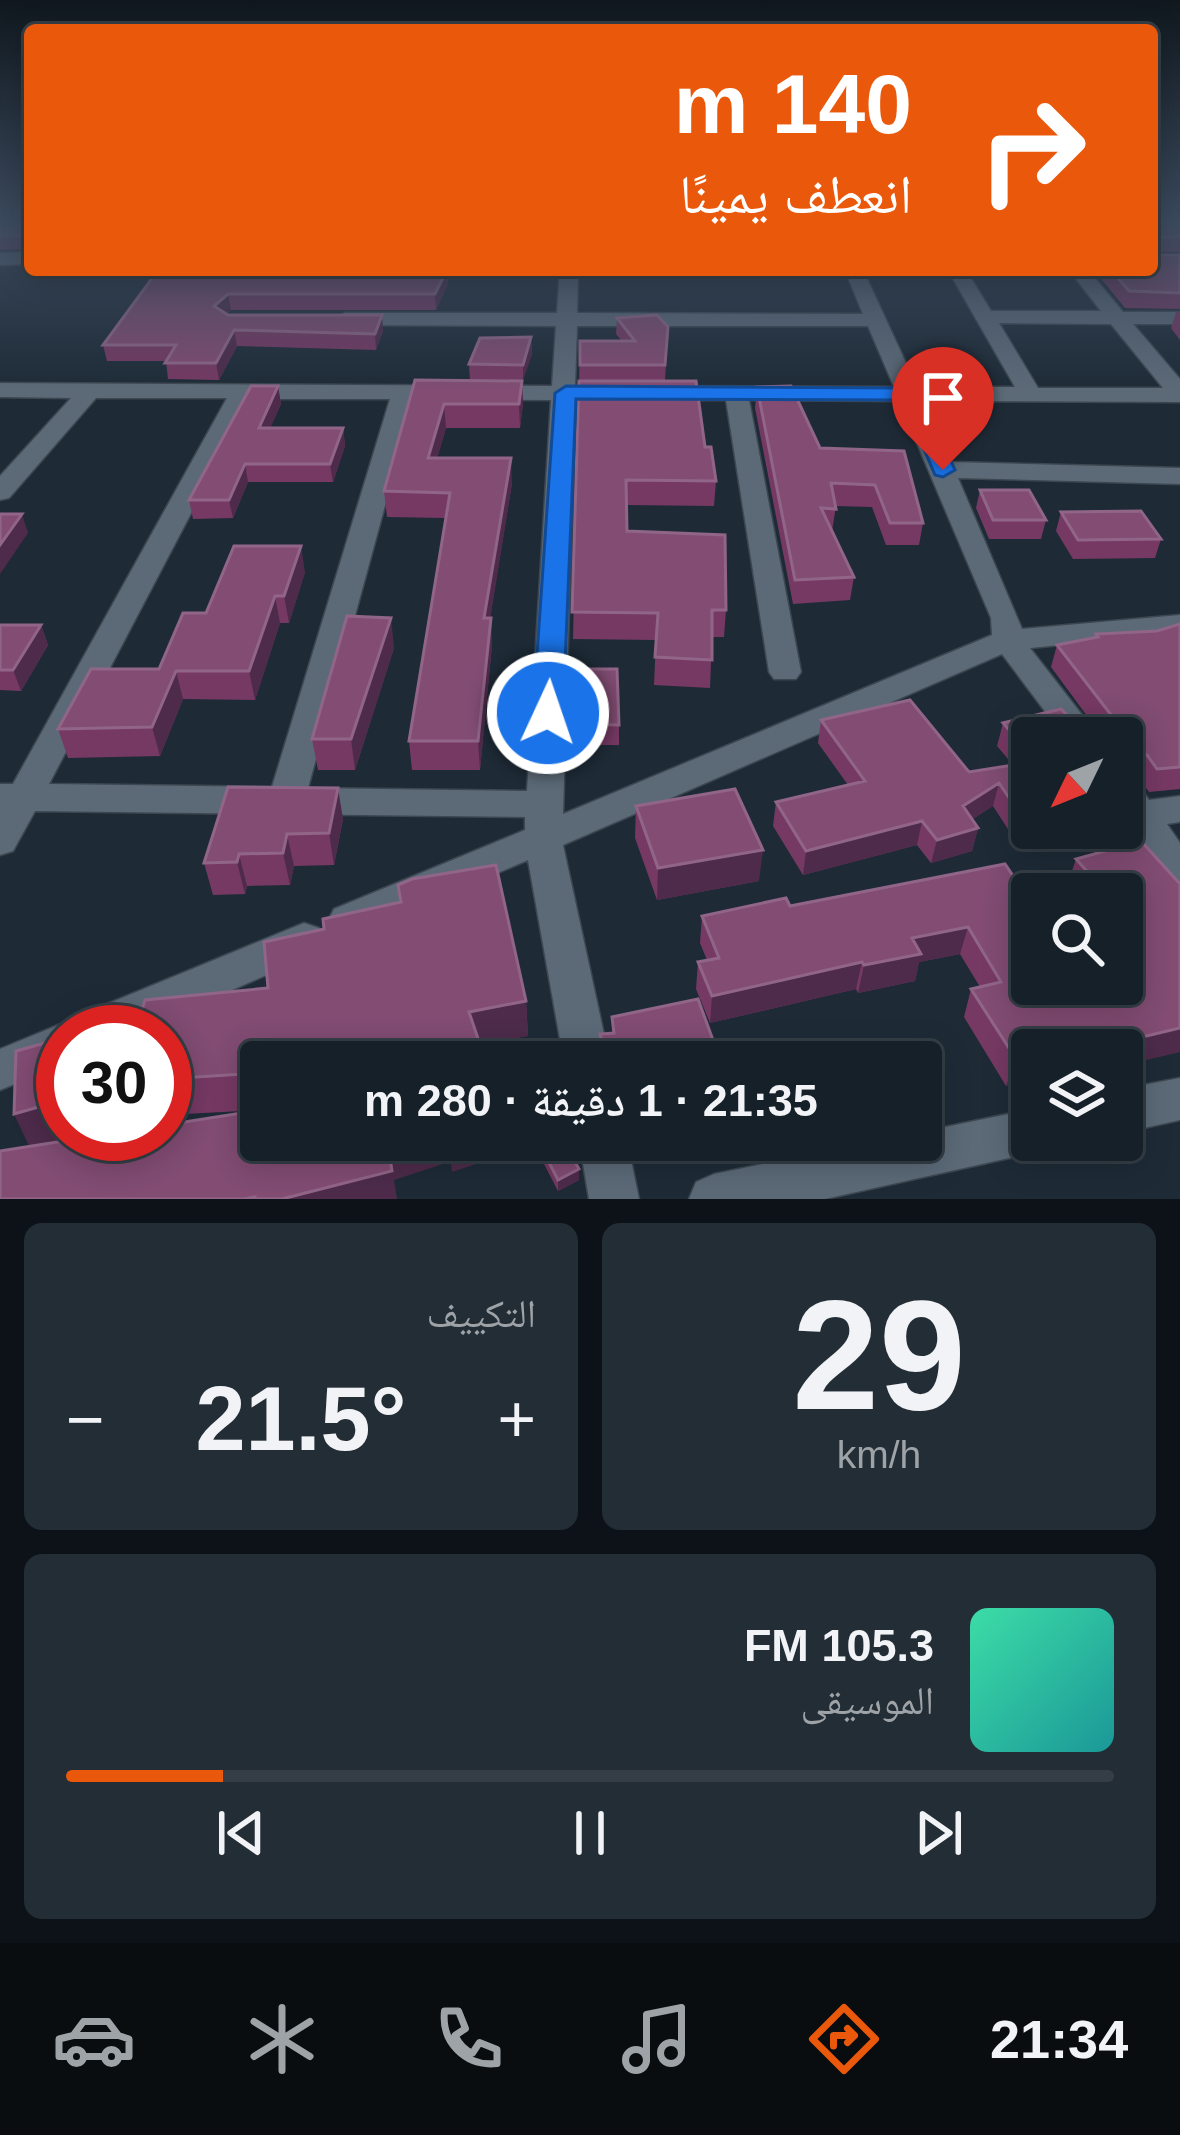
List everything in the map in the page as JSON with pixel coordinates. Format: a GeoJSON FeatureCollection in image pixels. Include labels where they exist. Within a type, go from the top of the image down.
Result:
{"type":"FeatureCollection","features":[{"type":"Feature","properties":{"kind":"street"},"geometry":{"type":"LineString","coordinates":[[569,279],[543,821],[583,1041]]}},
{"type":"Feature","properties":{"kind":"street"},"geometry":{"type":"LineString","coordinates":[[858,279],[1006,618],[1008,640],[1066,717]]}},
{"type":"Feature","properties":{"kind":"street"},"geometry":{"type":"LineString","coordinates":[[963,279],[1030,394]]}},
{"type":"Feature","properties":{"kind":"street"},"geometry":{"type":"LineString","coordinates":[[1085,279],[1180,395]]}},
{"type":"Feature","properties":{"kind":"street"},"geometry":{"type":"LineString","coordinates":[[987,317],[1180,318]]}},
{"type":"Feature","properties":{"kind":"street"},"geometry":{"type":"LineString","coordinates":[[321,320],[877,320]]}},
{"type":"Feature","properties":{"kind":"street"},"geometry":{"type":"LineString","coordinates":[[0,390],[1180,395]]}},
{"type":"Feature","properties":{"kind":"street"},"geometry":{"type":"LineString","coordinates":[[0,492],[90,391]]}},
{"type":"Feature","properties":{"kind":"street"},"geometry":{"type":"LineString","coordinates":[[0,841],[12,798],[243,392]]}},
{"type":"Feature","properties":{"kind":"street"},"geometry":{"type":"LineString","coordinates":[[286,801],[404,392]]}},
{"type":"Feature","properties":{"kind":"street"},"geometry":{"type":"LineString","coordinates":[[736,393],[785,672]]}},
{"type":"Feature","properties":{"kind":"street"},"geometry":{"type":"LineString","coordinates":[[943,470],[1180,476]]}},
{"type":"Feature","properties":{"kind":"street"},"geometry":{"type":"LineString","coordinates":[[146,1005],[543,821],[1008,640],[1180,625]]}},
{"type":"Feature","properties":{"kind":"street"},"geometry":{"type":"LineString","coordinates":[[12,798],[286,801],[543,821]]}},
{"type":"Feature","properties":{"kind":"street"},"geometry":{"type":"LineString","coordinates":[[1143,804],[1180,809]]}},
{"type":"Feature","properties":{"kind":"street"},"geometry":{"type":"LineString","coordinates":[[1143,819],[1180,872]]}},
{"type":"Feature","properties":{"kind":"street"},"geometry":{"type":"LineString","coordinates":[[0,1070],[36,1055]]}},
{"type":"Feature","properties":{"kind":"street"},"geometry":{"type":"LineString","coordinates":[[1143,1107],[1180,1099]]}},
{"type":"Feature","properties":{"kind":"street"},"geometry":{"type":"LineString","coordinates":[[714,1199],[1011,1135]]}},
{"type":"Feature","properties":{"kind":"street"},"geometry":{"type":"LineString","coordinates":[[607,1161],[614,1199]]}},
{"type":"Feature","properties":{"kind":"building"},"geometry":{"type":"Polygon","coordinates":[[[152,279],[443,279],[435,294],[228,294],[214,306],[228,315],[382,315],[375,334],[234,330],[216,363],[165,363],[176,345],[103,345],[152,279]]]}},
{"type":"Feature","properties":{"kind":"building"},"geometry":{"type":"Polygon","coordinates":[[[1119,279],[1180,279],[1180,293],[1129,291],[1119,279]]]}},
{"type":"Feature","properties":{"kind":"building"},"geometry":{"type":"Polygon","coordinates":[[[657,315],[668,327],[665,365],[580,365],[580,341],[635,341],[617,318],[657,315]]]}},
{"type":"Feature","properties":{"kind":"building"},"geometry":{"type":"Polygon","coordinates":[[[531,337],[523,365],[469,364],[480,338],[531,337]]]}},
{"type":"Feature","properties":{"kind":"building"},"geometry":{"type":"Polygon","coordinates":[[[415,380],[522,381],[519,404],[444,404],[428,458],[511,458],[484,618],[491,618],[478,741],[409,741],[450,493],[384,491],[415,380]]]}},
{"type":"Feature","properties":{"kind":"building"},"geometry":{"type":"Polygon","coordinates":[[[579,381],[696,381],[705,447],[711,447],[716,481],[626,480],[627,531],[725,535],[726,610],[712,610],[712,660],[655,657],[658,613],[572,612],[579,381]]]}},
{"type":"Feature","properties":{"kind":"building"},"geometry":{"type":"Polygon","coordinates":[[[251,386],[278,386],[259,428],[343,428],[330,464],[245,464],[229,500],[189,500],[251,386]]]}},
{"type":"Feature","properties":{"kind":"building"},"geometry":{"type":"Polygon","coordinates":[[[791,386],[820,448],[904,451],[923,523],[890,523],[875,485],[831,483],[836,509],[821,508],[854,577],[795,580],[757,387],[791,386]]]}},
{"type":"Feature","properties":{"kind":"building"},"geometry":{"type":"Polygon","coordinates":[[[980,490],[1029,490],[1046,520],[993,520],[980,490]]]}},
{"type":"Feature","properties":{"kind":"building"},"geometry":{"type":"Polygon","coordinates":[[[1141,511],[1161,539],[1078,540],[1061,512],[1141,511]]]}},
{"type":"Feature","properties":{"kind":"building"},"geometry":{"type":"Polygon","coordinates":[[[0,514],[22,514],[0,545],[0,514]]]}},
{"type":"Feature","properties":{"kind":"building"},"geometry":{"type":"Polygon","coordinates":[[[234,546],[301,546],[284,596],[275,596],[249,671],[176,671],[152,727],[58,729],[91,669],[159,669],[183,613],[206,613],[234,546]]]}},
{"type":"Feature","properties":{"kind":"building"},"geometry":{"type":"Polygon","coordinates":[[[347,616],[391,618],[351,739],[312,739],[347,616]]]}},
{"type":"Feature","properties":{"kind":"building"},"geometry":{"type":"Polygon","coordinates":[[[1180,624],[1180,767],[1157,769],[1143,754],[1143,717],[1111,717],[1057,645],[1098,637],[1096,634],[1157,631],[1180,624]]]}},
{"type":"Feature","properties":{"kind":"building"},"geometry":{"type":"Polygon","coordinates":[[[0,625],[41,625],[13,670],[0,670],[0,625]]]}},
{"type":"Feature","properties":{"kind":"building"},"geometry":{"type":"Polygon","coordinates":[[[571,669],[617,669],[619,725],[569,724],[571,669]]]}},
{"type":"Feature","properties":{"kind":"building"},"geometry":{"type":"Polygon","coordinates":[[[910,700],[969,772],[1011,765],[1011,801],[999,783],[963,806],[978,828],[937,840],[922,821],[806,851],[776,802],[865,781],[821,720],[910,700]]]}},
{"type":"Feature","properties":{"kind":"building"},"geometry":{"type":"Polygon","coordinates":[[[1061,709],[1069,717],[1028,717],[1061,709]]]}},
{"type":"Feature","properties":{"kind":"building"},"geometry":{"type":"Polygon","coordinates":[[[228,787],[338,788],[329,833],[287,834],[283,853],[239,854],[237,862],[204,863],[228,787]]]}},
{"type":"Feature","properties":{"kind":"building"},"geometry":{"type":"Polygon","coordinates":[[[735,789],[763,850],[658,868],[636,806],[735,789]]]}},
{"type":"Feature","properties":{"kind":"building"},"geometry":{"type":"Polygon","coordinates":[[[1143,843],[1180,884],[1180,1028],[1143,1037],[1143,1029],[1011,1029],[1011,1051],[971,989],[1001,982],[968,927],[912,938],[921,954],[862,962],[712,996],[698,962],[719,958],[702,916],[786,898],[790,906],[1005,864],[1011,873],[1011,1005],[1143,1005],[1143,873],[1089,873],[1076,859],[1112,849],[1143,849],[1143,843]]]}},
{"type":"Feature","properties":{"kind":"building"},"geometry":{"type":"Polygon","coordinates":[[[496,865],[526,1001],[469,1012],[479,1041],[240,1041],[240,1074],[192,1077],[192,1005],[143,1005],[145,1000],[268,988],[264,942],[324,929],[323,919],[401,902],[398,885],[496,865]]]}},
{"type":"Feature","properties":{"kind":"building"},"geometry":{"type":"Polygon","coordinates":[[[698,999],[713,1041],[602,1041],[600,1034],[614,1033],[612,1017],[698,999]]]}},
{"type":"Feature","properties":{"kind":"building"},"geometry":{"type":"Polygon","coordinates":[[[36,1045],[36,1108],[14,1114],[16,1051],[36,1045]]]}},
{"type":"Feature","properties":{"kind":"building"},"geometry":{"type":"Polygon","coordinates":[[[240,1113],[240,1161],[390,1161],[392,1171],[282,1199],[0,1199],[0,1151],[36,1145],[36,1161],[192,1161],[192,1121],[240,1113]]]}},
{"type":"Feature","properties":{"kind":"building"},"geometry":{"type":"Polygon","coordinates":[[[548,1161],[574,1161],[579,1169],[558,1180],[548,1161]]]}},
{"type":"Feature","properties":{"kind":"route"},"geometry":{"type":"LineString","coordinates":[[548,713],[566,393],[911,394],[943,470]]}}]}
